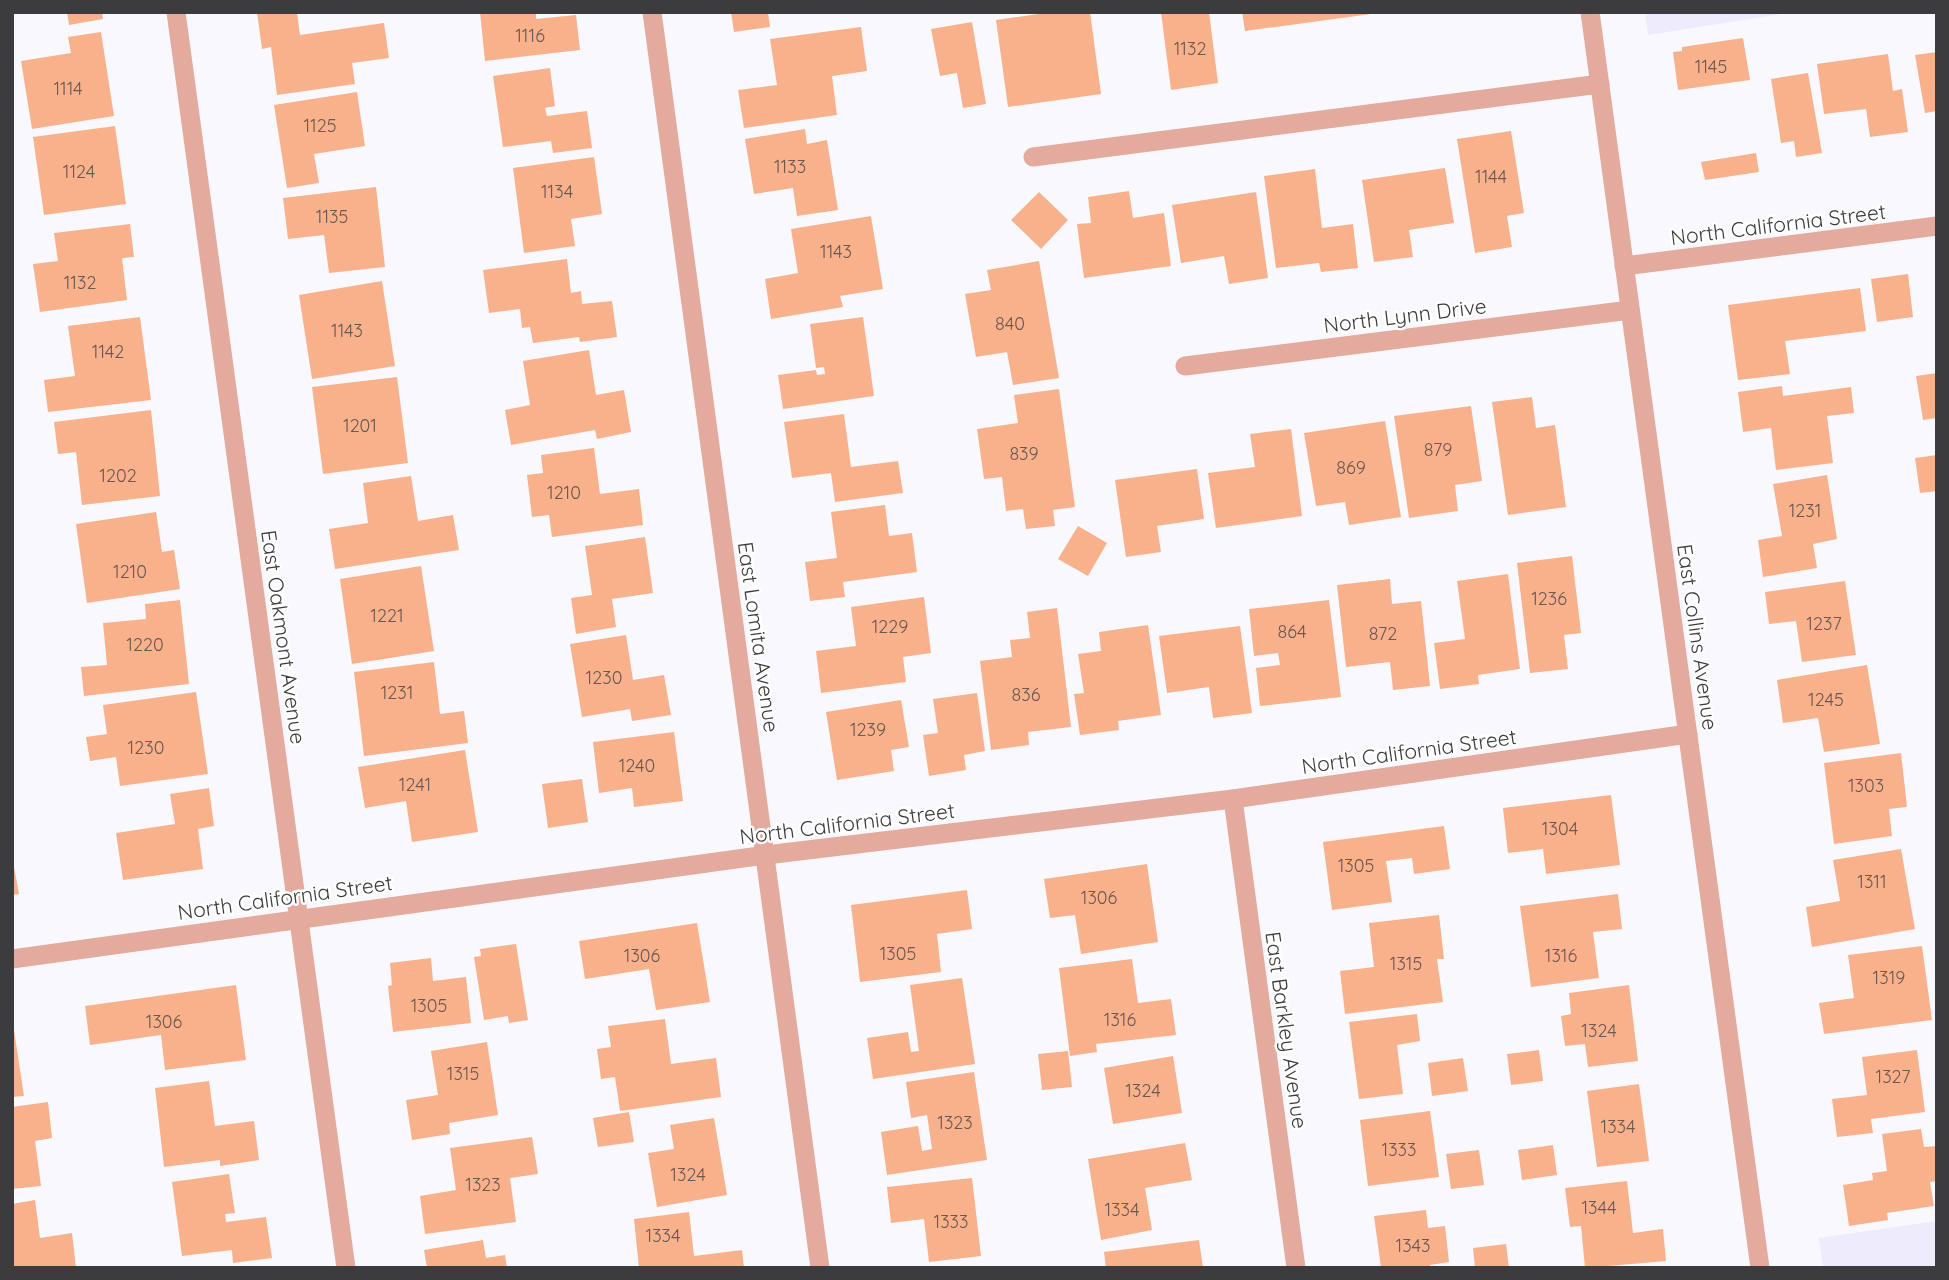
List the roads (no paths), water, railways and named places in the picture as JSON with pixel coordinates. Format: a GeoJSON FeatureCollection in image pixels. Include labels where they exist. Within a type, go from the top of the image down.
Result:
{"type":"FeatureCollection","features":[{"type":"Feature","properties":{"kind":"street","name":"East Oakmont Avenue"},"geometry":{"type":"LineString","coordinates":[[176,12],[346,1268]]}},
{"type":"Feature","properties":{"kind":"street","name":"East Lomita Avenue"},"geometry":{"type":"LineString","coordinates":[[652,12],[820,1268]]}},
{"type":"Feature","properties":{"kind":"street","name":"East Collins Avenue"},"geometry":{"type":"LineString","coordinates":[[1590,12],[1760,1268]]}},
{"type":"Feature","properties":{"kind":"street"},"geometry":{"type":"LineString","coordinates":[[1033,157],[1600,83]]}},
{"type":"Feature","properties":{"kind":"street","name":"North California Street"},"geometry":{"type":"LineString","coordinates":[[1624,266],[1937,226]]}},
{"type":"Feature","properties":{"kind":"street","name":"North Lynn Drive"},"geometry":{"type":"LineString","coordinates":[[1185,366],[1630,310]]}},
{"type":"Feature","properties":{"kind":"street","name":"North California Street"},"geometry":{"type":"LineString","coordinates":[[12,959],[299,917],[766,855],[1233,799],[1688,734]]}},
{"type":"Feature","properties":{"kind":"street","name":"East Barkley Avenue"},"geometry":{"type":"LineString","coordinates":[[1233,799],[1296,1268]]}}]}
